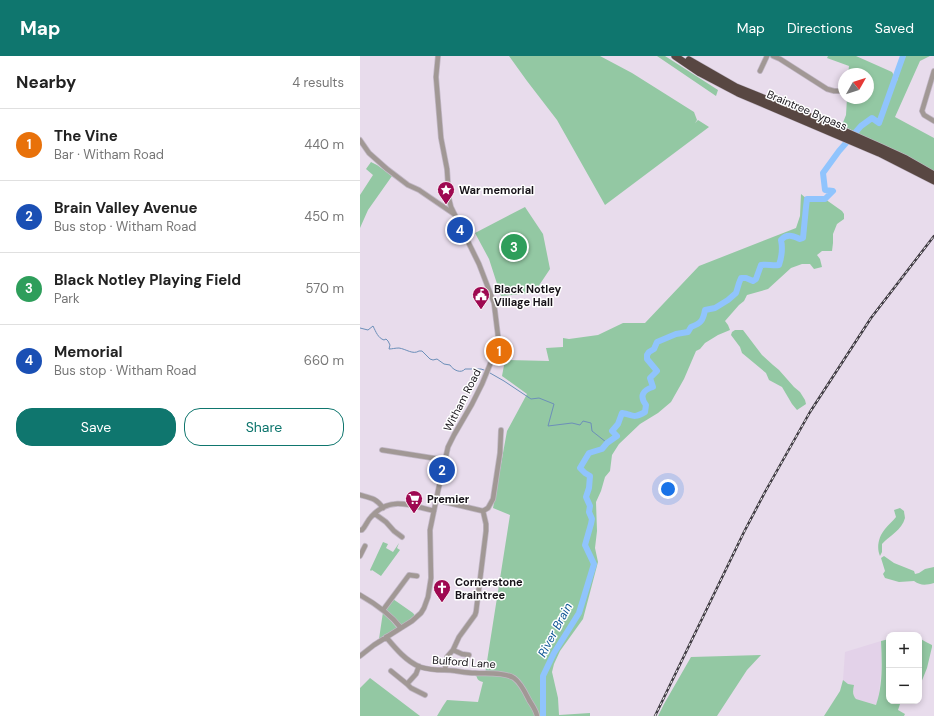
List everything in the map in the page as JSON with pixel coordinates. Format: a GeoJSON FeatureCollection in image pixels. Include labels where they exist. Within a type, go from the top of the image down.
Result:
{"type":"FeatureCollection","features":[{"type":"Feature","properties":{"kind":"highway","name":"Braintree Bypass"},"geometry":{"type":"LineString","coordinates":[[675,56],[700,73],[738,93],[837,131]]}},
{"type":"Feature","properties":{"kind":"highway","name":"Braintree Bypass"},"geometry":{"type":"LineString","coordinates":[[684,56],[691,62],[736,86],[860,142],[934,181]]}},
{"type":"Feature","properties":{"kind":"highway","name":"Braintree Bypass"},"geometry":{"type":"LineString","coordinates":[[860,142],[906,159],[934,175]]}},
{"type":"Feature","properties":{"kind":"street","name":"Witham Road"},"geometry":{"type":"LineString","coordinates":[[360,656],[374,645],[412,621],[424,608],[428,597],[431,578],[430,530],[448,447],[472,404],[491,362],[498,336],[494,303],[479,264],[454,214],[449,199],[447,169],[441,138],[436,77],[438,56]]}},
{"type":"Feature","properties":{"kind":"street"},"geometry":{"type":"LineString","coordinates":[[760,71],[767,56]]}},
{"type":"Feature","properties":{"kind":"street"},"geometry":{"type":"LineString","coordinates":[[773,56],[827,89],[838,91]]}},
{"type":"Feature","properties":{"kind":"street"},"geometry":{"type":"LineString","coordinates":[[934,71],[922,111],[924,115],[934,121]]}},
{"type":"Feature","properties":{"kind":"street"},"geometry":{"type":"LineString","coordinates":[[360,140],[384,167],[454,214]]}},
{"type":"Feature","properties":{"kind":"street"},"geometry":{"type":"LineString","coordinates":[[437,202],[449,199]]}},
{"type":"Feature","properties":{"kind":"street"},"geometry":{"type":"LineString","coordinates":[[436,500],[483,511],[488,508],[493,499],[500,453],[501,430]]}},
{"type":"Feature","properties":{"kind":"street"},"geometry":{"type":"LineString","coordinates":[[382,450],[445,460]]}},
{"type":"Feature","properties":{"kind":"street"},"geometry":{"type":"LineString","coordinates":[[360,495],[379,502],[383,508]]}},
{"type":"Feature","properties":{"kind":"street"},"geometry":{"type":"LineString","coordinates":[[360,530],[366,526],[375,514],[392,504],[405,504],[434,510]]}},
{"type":"Feature","properties":{"kind":"street"},"geometry":{"type":"LineString","coordinates":[[444,670],[447,657],[453,650],[458,636],[476,612],[486,531],[483,511]]}},
{"type":"Feature","properties":{"kind":"street"},"geometry":{"type":"LineString","coordinates":[[375,514],[402,537]]}},
{"type":"Feature","properties":{"kind":"street"},"geometry":{"type":"LineString","coordinates":[[360,556],[365,546]]}},
{"type":"Feature","properties":{"kind":"street"},"geometry":{"type":"LineString","coordinates":[[383,610],[408,575],[417,576]]}},
{"type":"Feature","properties":{"kind":"street"},"geometry":{"type":"LineString","coordinates":[[360,595],[373,602],[383,610],[401,628]]}},
{"type":"Feature","properties":{"kind":"street","name":"Bulford Lane"},"geometry":{"type":"LineString","coordinates":[[386,637],[400,654],[419,666],[432,670],[474,674],[498,674],[513,677],[523,688],[537,716]]}},
{"type":"Feature","properties":{"kind":"street"},"geometry":{"type":"LineString","coordinates":[[453,650],[469,655]]}},
{"type":"Feature","properties":{"kind":"street"},"geometry":{"type":"LineString","coordinates":[[407,684],[416,674],[419,666]]}},
{"type":"Feature","properties":{"kind":"street"},"geometry":{"type":"LineString","coordinates":[[391,671],[411,688],[425,695]]}},
{"type":"Feature","properties":{"kind":"shaded area"},"geometry":{"type":"Polygon","coordinates":[[[881,641],[879,697],[876,705],[856,699],[854,697],[853,690],[843,680],[845,652],[881,641]]]}},
{"type":"Feature","properties":{"kind":"green space"},"geometry":{"type":"Polygon","coordinates":[[[509,56],[600,56],[632,73],[694,112],[697,120],[695,123],[698,120],[709,127],[605,205],[557,120],[509,56]]]}},
{"type":"Feature","properties":{"kind":"green space"},"geometry":{"type":"Polygon","coordinates":[[[657,56],[665,56],[718,90],[716,96],[657,56]]]}},
{"type":"Feature","properties":{"kind":"green space"},"geometry":{"type":"Polygon","coordinates":[[[828,56],[856,56],[892,72],[897,81],[904,56],[930,56],[920,61],[895,117],[934,138],[934,173],[842,125],[846,115],[847,104],[874,104],[874,68],[849,68],[849,66],[827,58],[828,56]]]}},
{"type":"Feature","properties":{"kind":"green space"},"geometry":{"type":"Polygon","coordinates":[[[371,162],[392,176],[368,210],[360,228],[360,195],[373,175],[366,169],[371,162]]]}},
{"type":"Feature","properties":{"kind":"green space"},"geometry":{"type":"Polygon","coordinates":[[[801,194],[807,199],[825,199],[844,214],[844,219],[837,224],[833,234],[832,251],[822,251],[817,255],[820,259],[822,267],[814,269],[810,264],[802,264],[791,268],[768,289],[747,295],[744,301],[725,321],[730,330],[705,343],[696,351],[684,379],[671,402],[658,413],[640,424],[619,444],[612,455],[610,471],[605,477],[596,502],[597,531],[595,548],[598,562],[583,619],[560,651],[552,672],[558,698],[559,715],[590,713],[590,716],[437,716],[447,700],[478,702],[483,682],[478,680],[476,674],[485,674],[510,515],[493,508],[507,431],[527,394],[502,376],[505,360],[549,361],[546,348],[563,347],[563,338],[569,339],[598,335],[623,323],[645,323],[699,266],[796,228],[800,216],[801,194]]]}},
{"type":"Feature","properties":{"kind":"green space"},"geometry":{"type":"Polygon","coordinates":[[[525,207],[543,234],[550,269],[534,293],[501,296],[489,259],[475,233],[525,207]]]}},
{"type":"Feature","properties":{"kind":"green space"},"geometry":{"type":"Polygon","coordinates":[[[735,330],[743,330],[762,355],[800,392],[806,404],[797,410],[782,387],[769,380],[766,373],[742,353],[740,347],[731,335],[735,330]]]}},
{"type":"Feature","properties":{"kind":"green space"},"geometry":{"type":"Polygon","coordinates":[[[900,508],[904,511],[905,518],[901,526],[882,544],[882,552],[880,556],[878,545],[881,535],[896,517],[894,510],[900,508]]]}},
{"type":"Feature","properties":{"kind":"green space"},"geometry":{"type":"Polygon","coordinates":[[[383,542],[388,544],[386,548],[393,552],[399,543],[397,548],[400,550],[381,576],[370,570],[383,542]]]}},
{"type":"Feature","properties":{"kind":"green space"},"geometry":{"type":"Polygon","coordinates":[[[884,556],[894,563],[914,571],[915,574],[925,569],[934,567],[934,583],[924,585],[914,581],[899,582],[885,578],[883,574],[885,571],[881,558],[884,556]]]}},
{"type":"Feature","properties":{"kind":"green space"},"geometry":{"type":"Polygon","coordinates":[[[393,599],[413,613],[416,617],[403,626],[401,625],[387,611],[387,608],[393,599]]]}},
{"type":"Feature","properties":{"kind":"green space"},"geometry":{"type":"Polygon","coordinates":[[[383,612],[397,628],[378,641],[377,640],[379,639],[383,612]]]}},
{"type":"Feature","properties":{"kind":"green space"},"geometry":{"type":"Polygon","coordinates":[[[886,640],[886,704],[900,704],[898,710],[905,714],[904,716],[824,716],[840,691],[843,680],[848,684],[854,685],[853,694],[856,699],[876,705],[881,682],[881,641],[886,640]]]}},
{"type":"Feature","properties":{"kind":"green space"},"geometry":{"type":"Polygon","coordinates":[[[922,640],[932,645],[927,668],[922,680],[922,640]]]}},
{"type":"Feature","properties":{"kind":"green space"},"geometry":{"type":"Polygon","coordinates":[[[761,655],[747,670],[717,716],[658,716],[691,657],[761,655]]]}},
{"type":"Feature","properties":{"kind":"green space"},"geometry":{"type":"Polygon","coordinates":[[[370,678],[420,716],[360,716],[360,688],[370,678]]]}},
{"type":"Feature","properties":{"kind":"waterway","name":"River Brain"},"geometry":{"type":"LineString","coordinates":[[543,716],[543,676],[554,653],[579,613],[594,564],[585,545],[592,519],[589,512],[590,506],[586,497],[589,488],[590,476],[580,468],[589,453],[602,449],[607,443],[617,436],[612,431],[618,424],[622,413],[635,416],[645,412],[646,405],[643,399],[643,394],[653,387],[650,378],[657,371],[647,359],[647,355],[654,349],[657,342],[676,334],[688,332],[691,327],[701,321],[705,310],[715,308],[736,293],[741,278],[746,278],[753,281],[756,279],[761,265],[779,265],[782,252],[781,240],[783,238],[786,236],[800,239],[803,238],[807,199],[825,199],[833,191],[825,190],[823,173],[839,151],[861,126],[872,118],[879,123],[903,56]]}},
{"type":"Feature","properties":{"kind":"waterway"},"geometry":{"type":"LineString","coordinates":[[360,328],[368,330],[373,326],[380,338],[388,341],[390,345],[389,349],[399,348],[414,352],[422,351],[430,359],[437,359],[459,371],[465,369],[484,370]]}},
{"type":"Feature","properties":{"kind":"waterway"},"geometry":{"type":"LineString","coordinates":[[490,373],[531,399],[539,398],[554,404],[548,426],[572,423],[580,425],[583,421],[591,423],[592,431],[606,442]]}},
{"type":"Feature","properties":{"kind":"railway"},"geometry":{"type":"LineString","coordinates":[[655,716],[744,532],[810,412],[871,318],[934,236]]}},
{"type":"Feature","properties":{"kind":"place","name":"War memorial"},"geometry":{"type":"Point","coordinates":[446,205]}},
{"type":"Feature","properties":{"kind":"place","name":"Memorial"},"geometry":{"type":"Point","coordinates":[460,230]}},
{"type":"Feature","properties":{"kind":"place","name":"Black Notley Playing Field"},"geometry":{"type":"Point","coordinates":[514,247]}},
{"type":"Feature","properties":{"kind":"place","name":"Black Notley Village Hall"},"geometry":{"type":"Point","coordinates":[481,310]}},
{"type":"Feature","properties":{"kind":"place","name":"The Vine"},"geometry":{"type":"Point","coordinates":[499,351]}},
{"type":"Feature","properties":{"kind":"place","name":"Brain Valley Avenue"},"geometry":{"type":"Point","coordinates":[442,470]}},
{"type":"Feature","properties":{"kind":"place","name":"Premier"},"geometry":{"type":"Point","coordinates":[414,514]}},
{"type":"Feature","properties":{"kind":"place","name":"Cornerstone Braintree"},"geometry":{"type":"Point","coordinates":[442,603]}}]}
